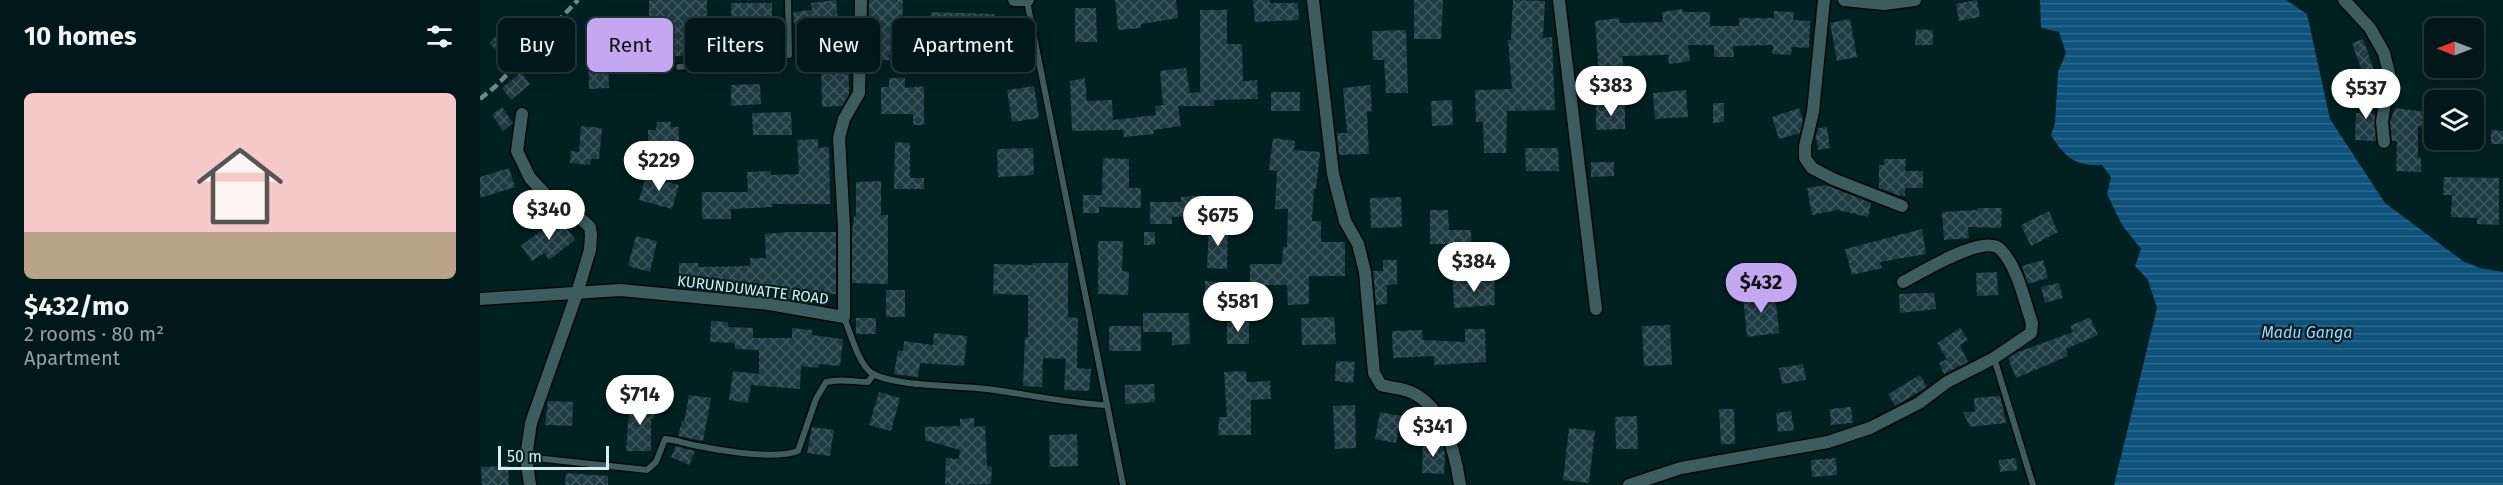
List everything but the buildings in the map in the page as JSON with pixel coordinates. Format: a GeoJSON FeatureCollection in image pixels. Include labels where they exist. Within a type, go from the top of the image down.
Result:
{"type":"FeatureCollection","features":[{"type":"Feature","properties":{"kind":"street","name":"KURUNDUWATTE ROAD"},"geometry":{"type":"LineString","coordinates":[[480,298],[620,290],[769,304],[844,317],[844,227],[839,138],[844,119],[859,93],[861,0]]}},
{"type":"Feature","properties":{"kind":"street"},"geometry":{"type":"LineString","coordinates":[[1014,0],[1027,0]]}},
{"type":"Feature","properties":{"kind":"street"},"geometry":{"type":"LineString","coordinates":[[1313,0],[1333,174],[1345,221],[1358,244],[1365,272],[1374,373],[1381,385],[1412,392],[1431,405],[1446,431],[1460,485]]}},
{"type":"Feature","properties":{"kind":"street"},"geometry":{"type":"LineString","coordinates":[[1559,0],[1596,309]]}},
{"type":"Feature","properties":{"kind":"street"},"geometry":{"type":"LineString","coordinates":[[1824,0],[1813,112],[1804,158],[1812,168],[1833,180],[1902,206]]}},
{"type":"Feature","properties":{"kind":"street"},"geometry":{"type":"LineString","coordinates":[[1844,0],[1884,4],[1915,0]]}},
{"type":"Feature","properties":{"kind":"street"},"geometry":{"type":"LineString","coordinates":[[2344,0],[2370,28],[2384,52],[2389,73],[2382,122],[2384,142]]}},
{"type":"Feature","properties":{"kind":"street"},"geometry":{"type":"LineString","coordinates":[[522,114],[517,151],[530,178],[548,197],[590,227],[590,250],[531,423],[526,457],[530,485]]}},
{"type":"Feature","properties":{"kind":"street"},"geometry":{"type":"LineString","coordinates":[[1629,485],[1681,468],[1828,442],[1870,428],[1919,403],[1947,382],[1994,358],[2031,333],[2032,329],[2010,263],[2000,248],[1985,244],[1964,251],[1903,282]]}},
{"type":"Feature","properties":{"kind":"lane"},"geometry":{"type":"LineString","coordinates":[[679,67],[789,55],[788,0]]}},
{"type":"Feature","properties":{"kind":"lane"},"geometry":{"type":"LineString","coordinates":[[1027,0],[1105,405],[1123,485]]}},
{"type":"Feature","properties":{"kind":"lane"},"geometry":{"type":"LineString","coordinates":[[844,317],[866,368],[874,374],[908,382],[987,389],[1084,404],[1105,405]]}},
{"type":"Feature","properties":{"kind":"lane"},"geometry":{"type":"LineString","coordinates":[[1994,358],[2033,485]]}},
{"type":"Feature","properties":{"kind":"lane"},"geometry":{"type":"LineString","coordinates":[[526,457],[647,470],[656,462],[665,439],[698,446],[788,454],[798,451],[816,399],[826,382],[839,379],[868,382],[874,374]]}},
{"type":"Feature","properties":{"kind":"water","name":"Madu Ganga"},"geometry":{"type":"Polygon","coordinates":[[[2040,0],[2286,0],[2307,14],[2330,119],[2385,203],[2463,261],[2480,268],[2503,272],[2503,485],[2114,485],[2157,308],[2148,280],[2135,266],[2141,249],[2122,225],[2107,194],[2111,177],[2102,165],[2084,164],[2071,159],[2051,135],[2055,123],[2058,72],[2066,53],[2059,32],[2041,28],[2040,0]]]}},
{"type":"Feature","properties":{"kind":"railway"},"geometry":{"type":"LineString","coordinates":[[480,99],[496,86],[578,0]]}}]}
